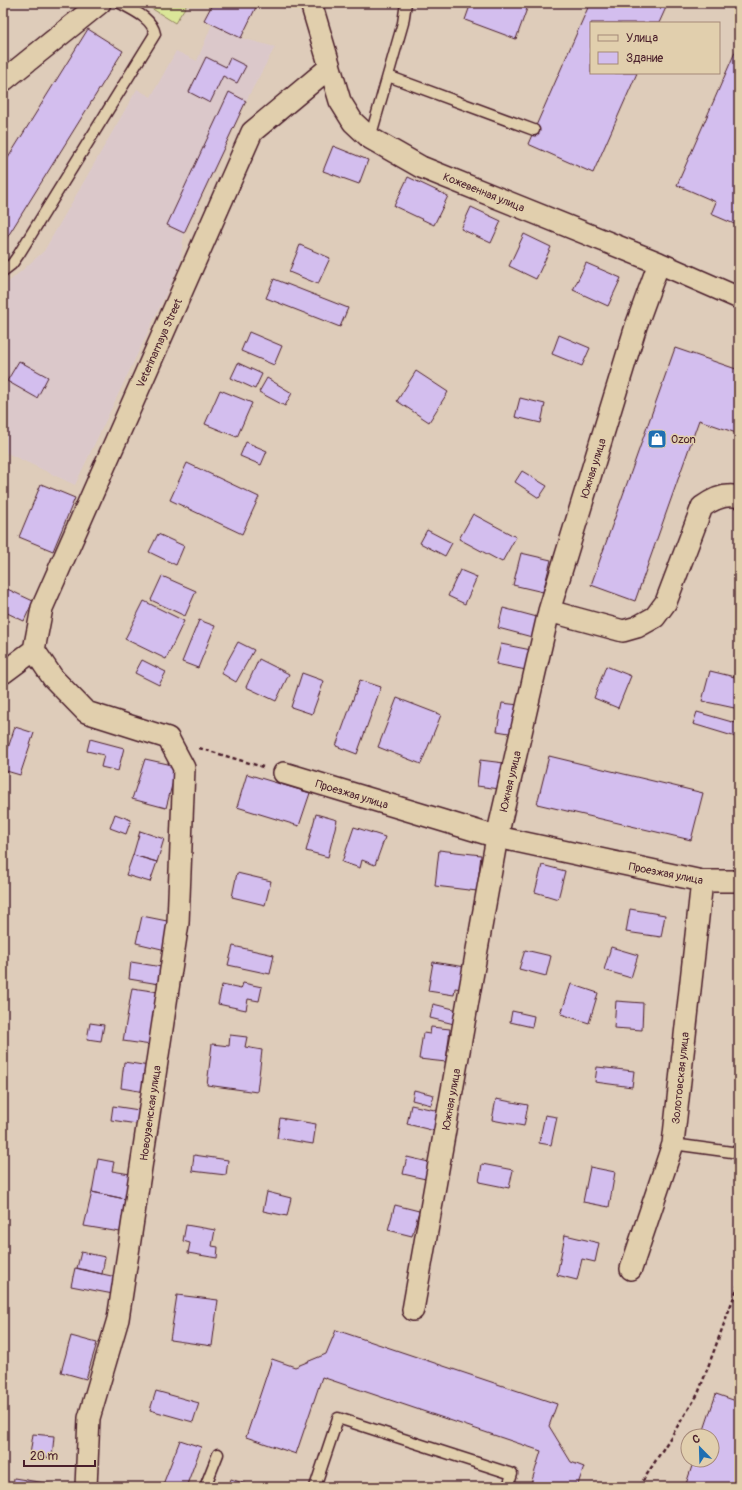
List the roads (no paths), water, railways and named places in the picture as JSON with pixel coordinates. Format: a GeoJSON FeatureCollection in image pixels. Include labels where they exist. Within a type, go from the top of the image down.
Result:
{"type":"FeatureCollection","features":[{"type":"Feature","properties":{"kind":"street"},"geometry":{"type":"LineString","coordinates":[[3,81],[100,3]]}},
{"type":"Feature","properties":{"kind":"street","name":"Кожевенная улица"},"geometry":{"type":"LineString","coordinates":[[311,3],[340,101],[353,122],[370,138],[421,166],[739,298]]}},
{"type":"Feature","properties":{"kind":"street","name":"Veterinarnaya Street"},"geometry":{"type":"LineString","coordinates":[[34,650],[42,608],[252,132],[330,67]]}},
{"type":"Feature","properties":{"kind":"street","name":"Южная улица"},"geometry":{"type":"LineString","coordinates":[[413,1310],[497,837],[549,611],[636,326],[659,264]]}},
{"type":"Feature","properties":{"kind":"street"},"geometry":{"type":"LineString","coordinates":[[549,611],[623,631],[637,627],[655,617],[666,602],[702,507],[720,497],[731,494],[739,496]]}},
{"type":"Feature","properties":{"kind":"street"},"geometry":{"type":"LineString","coordinates":[[3,673],[34,650]]}},
{"type":"Feature","properties":{"kind":"street","name":"Новоузенская улица"},"geometry":{"type":"LineString","coordinates":[[34,650],[53,678],[86,712],[168,738],[184,768],[178,923],[118,1319],[89,1418],[86,1487]]}},
{"type":"Feature","properties":{"kind":"street","name":"Проезжая улица"},"geometry":{"type":"LineString","coordinates":[[284,773],[497,837],[702,881],[739,880]]}},
{"type":"Feature","properties":{"kind":"street","name":"Золотовская улица"},"geometry":{"type":"LineString","coordinates":[[631,1269],[673,1144],[702,881]]}},
{"type":"Feature","properties":{"kind":"lane"},"geometry":{"type":"LineString","coordinates":[[3,271],[12,264],[19,254],[155,34],[154,27],[148,20],[120,3]]}},
{"type":"Feature","properties":{"kind":"lane"},"geometry":{"type":"LineString","coordinates":[[370,138],[403,23],[406,3]]}},
{"type":"Feature","properties":{"kind":"lane"},"geometry":{"type":"LineString","coordinates":[[388,76],[534,130]]}},
{"type":"Feature","properties":{"kind":"lane"},"geometry":{"type":"LineString","coordinates":[[673,1144],[739,1153]]}},
{"type":"Feature","properties":{"kind":"lane"},"geometry":{"type":"LineString","coordinates":[[315,1487],[338,1418],[512,1474],[508,1487]]}},
{"type":"Feature","properties":{"kind":"lane"},"geometry":{"type":"LineString","coordinates":[[205,1487],[218,1454]]}},
{"type":"Feature","properties":{"kind":"place","name":"Ozon"},"geometry":{"type":"Point","coordinates":[657,439]}}]}
